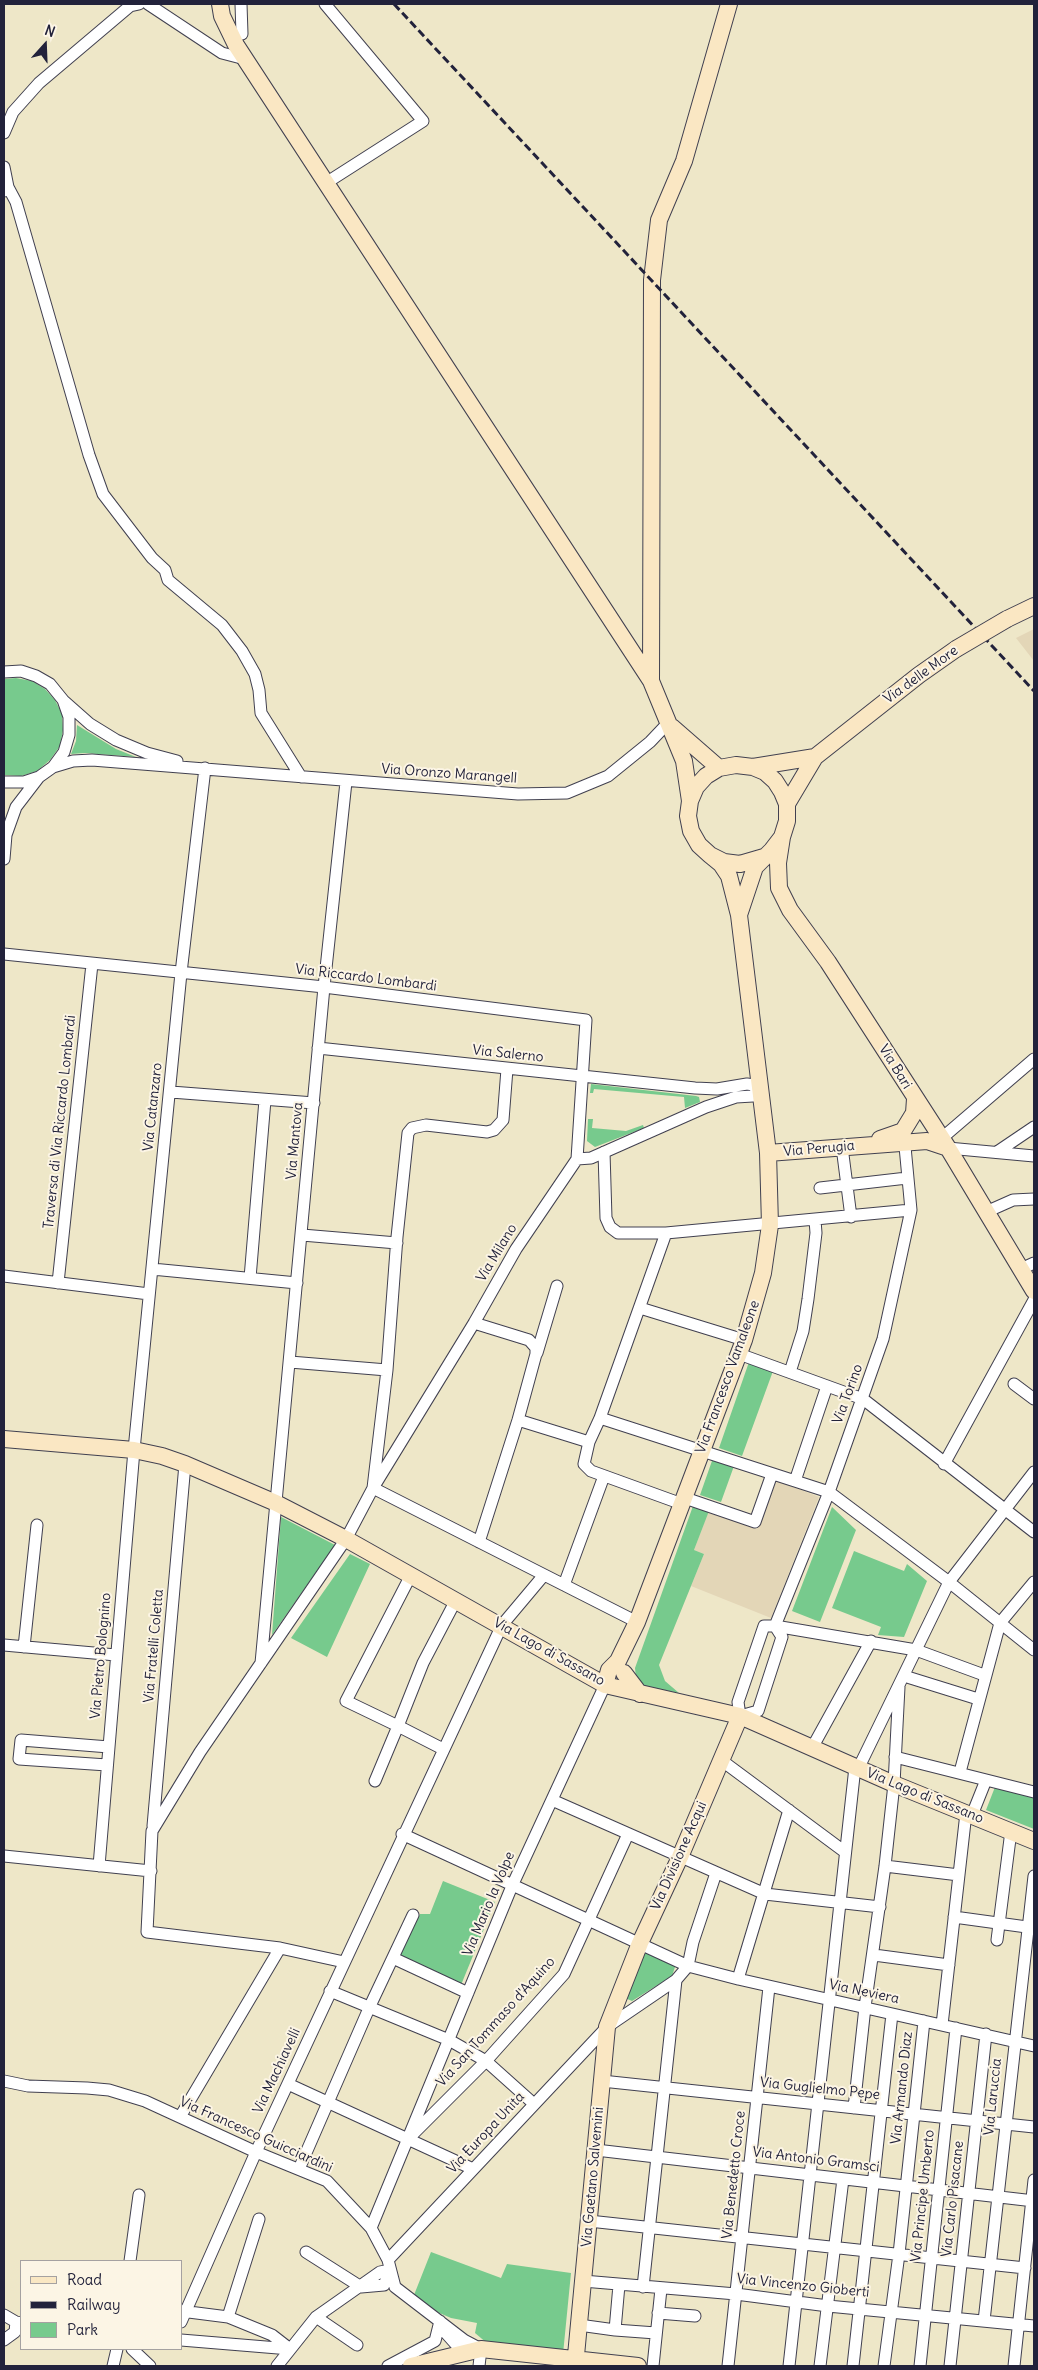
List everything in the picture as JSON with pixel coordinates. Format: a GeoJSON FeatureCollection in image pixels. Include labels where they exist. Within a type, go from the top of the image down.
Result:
{"type":"FeatureCollection","features":[{"type":"Feature","properties":{"kind":"main road"},"geometry":{"type":"LineString","coordinates":[[220,4],[222,16],[326,183],[651,681],[684,761],[690,801]]}},
{"type":"Feature","properties":{"kind":"main road"},"geometry":{"type":"LineString","coordinates":[[229,4],[241,46]]}},
{"type":"Feature","properties":{"kind":"main road"},"geometry":{"type":"LineString","coordinates":[[651,681],[652,280],[659,220],[684,161],[729,4]]}},
{"type":"Feature","properties":{"kind":"main road","name":"Via delle More"},"geometry":{"type":"LineString","coordinates":[[815,757],[956,649],[1007,619],[1034,606]]}},
{"type":"Feature","properties":{"kind":"main road"},"geometry":{"type":"LineString","coordinates":[[668,723],[719,768]]}},
{"type":"Feature","properties":{"kind":"main road"},"geometry":{"type":"LineString","coordinates":[[764,856],[740,864],[724,862],[710,855],[699,845],[691,831],[688,816],[690,801],[696,787],[706,776],[719,768],[736,765],[753,767],[815,757]]}},
{"type":"Feature","properties":{"kind":"main road"},"geometry":{"type":"LineString","coordinates":[[786,804],[815,757]]}},
{"type":"Feature","properties":{"kind":"main road"},"geometry":{"type":"LineString","coordinates":[[739,915],[755,866],[772,850],[782,837],[787,821],[786,804],[782,792],[775,781],[764,772],[753,767]]}},
{"type":"Feature","properties":{"kind":"main road","name":"Via Bari"},"geometry":{"type":"LineString","coordinates":[[782,837],[778,863],[779,888],[790,910],[828,962],[915,1099],[926,1139],[1028,1266],[1034,1291]]}},
{"type":"Feature","properties":{"kind":"main road","name":"Via Francesco Vamaleone"},"geometry":{"type":"LineString","coordinates":[[637,1622],[742,1347],[763,1273],[770,1225],[768,1153],[739,915],[728,876],[721,864],[710,855]]}},
{"type":"Feature","properties":{"kind":"main road"},"geometry":{"type":"LineString","coordinates":[[915,1099],[914,1113],[926,1139]]}},
{"type":"Feature","properties":{"kind":"main road","name":"Via Perugia"},"geometry":{"type":"LineString","coordinates":[[768,1153],[926,1139]]}},
{"type":"Feature","properties":{"kind":"main road","name":"Via Lago di Sassano"},"geometry":{"type":"LineString","coordinates":[[4,1439],[134,1450],[162,1456],[185,1464],[276,1503],[456,1600],[605,1685],[740,1716],[894,1784],[1034,1841]]}},
{"type":"Feature","properties":{"kind":"main road"},"geometry":{"type":"LineString","coordinates":[[605,1685],[624,1673],[638,1628],[637,1622]]}},
{"type":"Feature","properties":{"kind":"main road"},"geometry":{"type":"LineString","coordinates":[[605,1685],[609,1670],[618,1661],[637,1622]]}},
{"type":"Feature","properties":{"kind":"main road"},"geometry":{"type":"LineString","coordinates":[[624,1673],[640,1694]]}},
{"type":"Feature","properties":{"kind":"main road","name":"Via Divisione Acqui"},"geometry":{"type":"LineString","coordinates":[[618,1996],[740,1716]]}},
{"type":"Feature","properties":{"kind":"main road","name":"Via Gaetano Salvemini"},"geometry":{"type":"LineString","coordinates":[[575,2363],[607,2027],[618,1996]]}},
{"type":"Feature","properties":{"kind":"main road"},"geometry":{"type":"LineString","coordinates":[[411,2366],[481,2349],[575,2363],[638,2366]]}},
{"type":"Feature","properties":{"kind":"street"},"geometry":{"type":"LineString","coordinates":[[4,133],[13,112],[39,83],[130,6],[138,4]]}},
{"type":"Feature","properties":{"kind":"street"},"geometry":{"type":"LineString","coordinates":[[148,4],[222,53],[241,46],[241,4]]}},
{"type":"Feature","properties":{"kind":"street"},"geometry":{"type":"LineString","coordinates":[[325,4],[422,121],[326,183]]}},
{"type":"Feature","properties":{"kind":"street"},"geometry":{"type":"LineString","coordinates":[[4,167],[6,189],[16,202],[89,455],[103,494],[152,558],[165,570],[168,580],[222,625],[242,652],[255,674],[259,690],[261,713],[301,777]]}},
{"type":"Feature","properties":{"kind":"street"},"geometry":{"type":"LineString","coordinates":[[4,672],[21,671],[36,676],[50,684],[63,700],[90,724],[116,740],[148,753],[205,768]]}},
{"type":"Feature","properties":{"kind":"street"},"geometry":{"type":"LineString","coordinates":[[4,782],[24,782],[39,777],[53,767],[64,752],[69,735],[69,717],[63,700]]}},
{"type":"Feature","properties":{"kind":"street","name":"Via Oronzo Marangell"},"geometry":{"type":"LineString","coordinates":[[205,768],[346,782],[518,794],[567,793],[608,776],[650,742],[668,723]]}},
{"type":"Feature","properties":{"kind":"street"},"geometry":{"type":"LineString","coordinates":[[53,767],[73,761],[92,760],[205,768]]}},
{"type":"Feature","properties":{"kind":"street","name":"Via Catanzaro"},"geometry":{"type":"LineString","coordinates":[[134,1450],[181,973],[205,768]]}},
{"type":"Feature","properties":{"kind":"street"},"geometry":{"type":"LineString","coordinates":[[4,859],[5,831],[16,808],[39,777]]}},
{"type":"Feature","properties":{"kind":"street","name":"Via Mantova"},"geometry":{"type":"LineString","coordinates":[[261,1666],[298,1283],[318,1048],[346,782]]}},
{"type":"Feature","properties":{"kind":"street","name":"Via Riccardo Lombardi"},"geometry":{"type":"LineString","coordinates":[[4,954],[324,988],[586,1020],[577,1159]]}},
{"type":"Feature","properties":{"kind":"street","name":"Traversa di Via Riccardo Lombardi"},"geometry":{"type":"LineString","coordinates":[[58,1283],[92,964]]}},
{"type":"Feature","properties":{"kind":"street","name":"Via Salerno"},"geometry":{"type":"LineString","coordinates":[[318,1048],[695,1088],[717,1089],[747,1084],[760,1086]]}},
{"type":"Feature","properties":{"kind":"street"},"geometry":{"type":"LineString","coordinates":[[926,1139],[1034,1059]]}},
{"type":"Feature","properties":{"kind":"street"},"geometry":{"type":"LineString","coordinates":[[507,1069],[503,1120],[494,1130],[488,1132],[426,1125],[412,1128],[408,1133],[396,1243],[387,1370],[374,1488],[637,1622]]}},
{"type":"Feature","properties":{"kind":"street"},"geometry":{"type":"LineString","coordinates":[[577,1159],[591,1158],[706,1107],[736,1097],[754,1096],[760,1086]]}},
{"type":"Feature","properties":{"kind":"street"},"geometry":{"type":"LineString","coordinates":[[695,1088],[702,1093],[706,1101],[706,1107]]}},
{"type":"Feature","properties":{"kind":"street"},"geometry":{"type":"LineString","coordinates":[[170,1092],[314,1103]]}},
{"type":"Feature","properties":{"kind":"street"},"geometry":{"type":"LineString","coordinates":[[250,1278],[265,1100]]}},
{"type":"Feature","properties":{"kind":"street"},"geometry":{"type":"LineString","coordinates":[[997,1152],[1034,1127]]}},
{"type":"Feature","properties":{"kind":"street"},"geometry":{"type":"LineString","coordinates":[[926,1139],[997,1152],[1034,1156]]}},
{"type":"Feature","properties":{"kind":"street","name":"Via Torino"},"geometry":{"type":"LineString","coordinates":[[775,1626],[829,1492],[883,1339],[911,1210],[906,1162],[926,1139]]}},
{"type":"Feature","properties":{"kind":"street"},"geometry":{"type":"LineString","coordinates":[[842,1147],[851,1216]]}},
{"type":"Feature","properties":{"kind":"street"},"geometry":{"type":"LineString","coordinates":[[604,1152],[606,1218],[610,1227],[618,1233],[666,1233],[770,1225],[911,1210]]}},
{"type":"Feature","properties":{"kind":"street","name":"Via Milano"},"geometry":{"type":"LineString","coordinates":[[152,1831],[200,1752],[346,1540],[374,1488],[474,1323],[516,1249],[577,1159]]}},
{"type":"Feature","properties":{"kind":"street"},"geometry":{"type":"LineString","coordinates":[[820,1188],[907,1178]]}},
{"type":"Feature","properties":{"kind":"street"},"geometry":{"type":"LineString","coordinates":[[986,1212],[1013,1200],[1034,1199]]}},
{"type":"Feature","properties":{"kind":"street"},"geometry":{"type":"LineString","coordinates":[[790,1372],[803,1331],[816,1233],[814,1220]]}},
{"type":"Feature","properties":{"kind":"street"},"geometry":{"type":"LineString","coordinates":[[666,1233],[600,1418],[589,1442],[584,1464],[590,1471],[604,1476],[755,1522],[772,1474]]}},
{"type":"Feature","properties":{"kind":"street"},"geometry":{"type":"LineString","coordinates":[[302,1235],[396,1243]]}},
{"type":"Feature","properties":{"kind":"street"},"geometry":{"type":"LineString","coordinates":[[152,1269],[298,1283]]}},
{"type":"Feature","properties":{"kind":"street"},"geometry":{"type":"LineString","coordinates":[[4,1276],[149,1294]]}},
{"type":"Feature","properties":{"kind":"street"},"geometry":{"type":"LineString","coordinates":[[479,1542],[518,1420],[557,1286]]}},
{"type":"Feature","properties":{"kind":"street"},"geometry":{"type":"LineString","coordinates":[[944,1464],[1034,1300]]}},
{"type":"Feature","properties":{"kind":"street"},"geometry":{"type":"LineString","coordinates":[[640,1308],[742,1347],[790,1372],[863,1399],[944,1464],[1034,1531]]}},
{"type":"Feature","properties":{"kind":"street"},"geometry":{"type":"LineString","coordinates":[[474,1323],[529,1340],[536,1348],[536,1354]]}},
{"type":"Feature","properties":{"kind":"street"},"geometry":{"type":"LineString","coordinates":[[290,1362],[387,1370]]}},
{"type":"Feature","properties":{"kind":"street"},"geometry":{"type":"LineString","coordinates":[[1014,1384],[1034,1399]]}},
{"type":"Feature","properties":{"kind":"street"},"geometry":{"type":"LineString","coordinates":[[795,1481],[828,1386]]}},
{"type":"Feature","properties":{"kind":"street"},"geometry":{"type":"LineString","coordinates":[[600,1418],[829,1492],[949,1582],[1000,1623],[1033,1646]]}},
{"type":"Feature","properties":{"kind":"street"},"geometry":{"type":"LineString","coordinates":[[518,1420],[589,1442]]}},
{"type":"Feature","properties":{"kind":"street","name":"Via Pietro Bolognino"},"geometry":{"type":"LineString","coordinates":[[99,1866],[134,1450]]}},
{"type":"Feature","properties":{"kind":"street","name":"Via Fratelli Coletta"},"geometry":{"type":"LineString","coordinates":[[185,1464],[152,1831],[147,1932],[280,1948]]}},
{"type":"Feature","properties":{"kind":"street"},"geometry":{"type":"LineString","coordinates":[[789,2366],[839,1902],[857,1768],[949,1582],[1034,1472]]}},
{"type":"Feature","properties":{"kind":"street"},"geometry":{"type":"LineString","coordinates":[[564,1585],[604,1476]]}},
{"type":"Feature","properties":{"kind":"street"},"geometry":{"type":"LineString","coordinates":[[24,1647],[37,1526]]}},
{"type":"Feature","properties":{"kind":"street","name":"Via Machiavelli"},"geometry":{"type":"LineString","coordinates":[[183,2314],[402,1834],[502,1626],[544,1575]]}},
{"type":"Feature","properties":{"kind":"street"},"geometry":{"type":"LineString","coordinates":[[411,1576],[346,1701],[443,1749]]}},
{"type":"Feature","properties":{"kind":"street"},"geometry":{"type":"LineString","coordinates":[[960,1772],[984,1675],[1000,1623],[1034,1582]]}},
{"type":"Feature","properties":{"kind":"street"},"geometry":{"type":"LineString","coordinates":[[375,1781],[424,1663],[456,1600]]}},
{"type":"Feature","properties":{"kind":"street"},"geometry":{"type":"LineString","coordinates":[[775,1626],[782,1637],[758,1712],[740,1716],[738,1702],[764,1626],[775,1626],[871,1641],[916,1650],[984,1675]]}},
{"type":"Feature","properties":{"kind":"street"},"geometry":{"type":"LineString","coordinates":[[812,1748],[871,1641]]}},
{"type":"Feature","properties":{"kind":"street"},"geometry":{"type":"LineString","coordinates":[[4,1645],[116,1655]]}},
{"type":"Feature","properties":{"kind":"street"},"geometry":{"type":"LineString","coordinates":[[901,1682],[978,1699]]}},
{"type":"Feature","properties":{"kind":"street"},"geometry":{"type":"LineString","coordinates":[[854,2108],[865,2007],[874,1955],[885,1866],[894,1784],[901,1682]]}},
{"type":"Feature","properties":{"kind":"street","name":"Via Mario la Volpe"},"geometry":{"type":"LineString","coordinates":[[371,2228],[512,1886],[605,1685]]}},
{"type":"Feature","properties":{"kind":"street"},"geometry":{"type":"LineString","coordinates":[[108,1765],[20,1759],[21,1740],[109,1746]]}},
{"type":"Feature","properties":{"kind":"street"},"geometry":{"type":"LineString","coordinates":[[895,1757],[1034,1792]]}},
{"type":"Feature","properties":{"kind":"street"},"geometry":{"type":"LineString","coordinates":[[721,1760],[845,1852]]}},
{"type":"Feature","properties":{"kind":"street"},"geometry":{"type":"LineString","coordinates":[[942,2025],[959,1875],[969,1814],[986,1780]]}},
{"type":"Feature","properties":{"kind":"street"},"geometry":{"type":"LineString","coordinates":[[552,1800],[765,1894],[880,1907]]}},
{"type":"Feature","properties":{"kind":"street"},"geometry":{"type":"LineString","coordinates":[[738,1979],[789,1810]]}},
{"type":"Feature","properties":{"kind":"street"},"geometry":{"type":"LineString","coordinates":[[996,1940],[1010,1831]]}},
{"type":"Feature","properties":{"kind":"street","name":"Via Neviera"},"geometry":{"type":"LineString","coordinates":[[402,1834],[688,1966],[828,2000],[1034,2046]]}},
{"type":"Feature","properties":{"kind":"street","name":"Via San Tommaso d'Aquino"},"geometry":{"type":"LineString","coordinates":[[409,2139],[486,2061],[564,1974],[628,1834]]}},
{"type":"Feature","properties":{"kind":"street"},"geometry":{"type":"LineString","coordinates":[[4,1856],[151,1871]]}},
{"type":"Feature","properties":{"kind":"street"},"geometry":{"type":"LineString","coordinates":[[885,1866],[959,1875]]}},
{"type":"Feature","properties":{"kind":"street"},"geometry":{"type":"LineString","coordinates":[[688,1966],[693,1942],[716,1873]]}},
{"type":"Feature","properties":{"kind":"street","name":"Via Laruccia"},"geometry":{"type":"LineString","coordinates":[[984,2321],[1014,2041],[1031,1928],[1034,1876]]}},
{"type":"Feature","properties":{"kind":"street"},"geometry":{"type":"LineString","coordinates":[[299,2169],[370,2006],[413,1915]]}},
{"type":"Feature","properties":{"kind":"street"},"geometry":{"type":"LineString","coordinates":[[954,1917],[1031,1928]]}},
{"type":"Feature","properties":{"kind":"street"},"geometry":{"type":"LineString","coordinates":[[180,2117],[280,1948],[344,1962]]}},
{"type":"Feature","properties":{"kind":"street"},"geometry":{"type":"LineString","coordinates":[[874,1955],[949,1965]]}},
{"type":"Feature","properties":{"kind":"street"},"geometry":{"type":"LineString","coordinates":[[393,1958],[468,1993]]}},
{"type":"Feature","properties":{"kind":"street","name":"Via Europa Unita"},"geometry":{"type":"LineString","coordinates":[[277,2366],[316,2317],[361,2287],[389,2265],[473,2169],[607,2027],[676,1980],[688,1966]]}},
{"type":"Feature","properties":{"kind":"street"},"geometry":{"type":"LineString","coordinates":[[643,2287],[676,1980]]}},
{"type":"Feature","properties":{"kind":"street","name":"Via Benedetto Croce"},"geometry":{"type":"LineString","coordinates":[[728,2366],[769,1986]]}},
{"type":"Feature","properties":{"kind":"street"},"geometry":{"type":"LineString","coordinates":[[330,1991],[449,2040],[486,2061],[534,2104]]}},
{"type":"Feature","properties":{"kind":"street"},"geometry":{"type":"LineString","coordinates":[[853,2366],[892,2014]]}},
{"type":"Feature","properties":{"kind":"street","name":"Via Armando Diaz"},"geometry":{"type":"LineString","coordinates":[[884,2366],[899,2254],[924,2021]]}},
{"type":"Feature","properties":{"kind":"street","name":"Via Principe Umberto"},"geometry":{"type":"LineString","coordinates":[[920,2366],[924,2314],[956,2028]]}},
{"type":"Feature","properties":{"kind":"street","name":"Via Carlo Pisacane"},"geometry":{"type":"LineString","coordinates":[[950,2366],[986,2034]]}},
{"type":"Feature","properties":{"kind":"street","name":"Via Francesco Guicciardini"},"geometry":{"type":"LineString","coordinates":[[4,2081],[28,2086],[109,2090],[145,2101],[256,2152],[327,2181],[371,2228],[389,2265],[395,2287],[464,2340],[481,2349]]}},
{"type":"Feature","properties":{"kind":"street","name":"Via Guglielmo Pepe"},"geometry":{"type":"LineString","coordinates":[[602,2081],[1034,2127]]}},
{"type":"Feature","properties":{"kind":"street"},"geometry":{"type":"LineString","coordinates":[[288,2084],[473,2169]]}},
{"type":"Feature","properties":{"kind":"street","name":"Via Antonio Gramsci"},"geometry":{"type":"LineString","coordinates":[[596,2150],[1033,2201]]}},
{"type":"Feature","properties":{"kind":"street"},"geometry":{"type":"LineString","coordinates":[[820,2366],[843,2179]]}},
{"type":"Feature","properties":{"kind":"street"},"geometry":{"type":"LineString","coordinates":[[1014,2366],[1034,2180]]}},
{"type":"Feature","properties":{"kind":"street"},"geometry":{"type":"LineString","coordinates":[[130,2260],[139,2195]]}},
{"type":"Feature","properties":{"kind":"street"},"geometry":{"type":"LineString","coordinates":[[228,2317],[259,2220]]}},
{"type":"Feature","properties":{"kind":"street"},"geometry":{"type":"LineString","coordinates":[[589,2221],[1025,2268]]}},
{"type":"Feature","properties":{"kind":"street"},"geometry":{"type":"LineString","coordinates":[[306,2252],[361,2287]]}},
{"type":"Feature","properties":{"kind":"street","name":"Via Vincenzo Gioberti"},"geometry":{"type":"LineString","coordinates":[[584,2281],[736,2294],[828,2306],[1034,2326]]}},
{"type":"Feature","properties":{"kind":"street"},"geometry":{"type":"LineString","coordinates":[[615,2330],[619,2284]]}},
{"type":"Feature","properties":{"kind":"street"},"geometry":{"type":"LineString","coordinates":[[653,2366],[661,2289]]}},
{"type":"Feature","properties":{"kind":"street"},"geometry":{"type":"LineString","coordinates":[[658,2313],[695,2316]]}},
{"type":"Feature","properties":{"kind":"street"},"geometry":{"type":"LineString","coordinates":[[183,2314],[228,2317],[272,2335],[290,2349]]}},
{"type":"Feature","properties":{"kind":"street"},"geometry":{"type":"LineString","coordinates":[[4,2315],[18,2322],[15,2332],[4,2340]]}},
{"type":"Feature","properties":{"kind":"street"},"geometry":{"type":"LineString","coordinates":[[316,2317],[357,2345]]}},
{"type":"Feature","properties":{"kind":"street"},"geometry":{"type":"LineString","coordinates":[[388,2366],[435,2341],[440,2321]]}},
{"type":"Feature","properties":{"kind":"street"},"geometry":{"type":"LineString","coordinates":[[579,2325],[656,2333]]}},
{"type":"Feature","properties":{"kind":"street"},"geometry":{"type":"LineString","coordinates":[[182,2340],[290,2349]]}},
{"type":"Feature","properties":{"kind":"street"},"geometry":{"type":"LineString","coordinates":[[479,2366],[481,2349]]}},
{"type":"Feature","properties":{"kind":"street"},"geometry":{"type":"LineString","coordinates":[[113,2366],[116,2350]]}},
{"type":"Feature","properties":{"kind":"street"},"geometry":{"type":"LineString","coordinates":[[133,2350],[150,2366]]}},
{"type":"Feature","properties":{"kind":"shaded area"},"geometry":{"type":"Polygon","coordinates":[[[1034,629],[1034,661],[1016,638],[1034,629]]]}},
{"type":"Feature","properties":{"kind":"shaded area"},"geometry":{"type":"Polygon","coordinates":[[[777,1480],[819,1497],[771,1618],[691,1586],[704,1554],[694,1550],[709,1510],[757,1529],[777,1480]]]}},
{"type":"Feature","properties":{"kind":"green space"},"geometry":{"type":"Polygon","coordinates":[[[16,678],[32,681],[45,689],[55,700],[62,714],[63,730],[60,746],[50,760],[37,771],[21,776],[4,775],[4,679],[16,678]]]}},
{"type":"Feature","properties":{"kind":"green space"},"geometry":{"type":"Polygon","coordinates":[[[77,725],[116,749],[136,757],[85,753],[71,754],[76,741],[77,725]]]}},
{"type":"Feature","properties":{"kind":"green space"},"geometry":{"type":"Polygon","coordinates":[[[591,1084],[696,1096],[699,1097],[700,1102],[685,1108],[684,1097],[594,1089],[593,1093],[590,1093],[591,1084]]]}},
{"type":"Feature","properties":{"kind":"green space"},"geometry":{"type":"Polygon","coordinates":[[[588,1119],[593,1119],[592,1128],[626,1131],[643,1125],[644,1128],[595,1147],[587,1141],[588,1119]]]}},
{"type":"Feature","properties":{"kind":"green space"},"geometry":{"type":"Polygon","coordinates":[[[749,1362],[773,1371],[742,1456],[719,1448],[749,1362]]]}},
{"type":"Feature","properties":{"kind":"green space"},"geometry":{"type":"Polygon","coordinates":[[[713,1458],[734,1466],[721,1502],[700,1495],[713,1458]]]}},
{"type":"Feature","properties":{"kind":"green space"},"geometry":{"type":"Polygon","coordinates":[[[693,1506],[709,1511],[694,1550],[704,1554],[659,1665],[665,1681],[679,1693],[645,1686],[636,1678],[635,1668],[693,1506]]]}},
{"type":"Feature","properties":{"kind":"green space"},"geometry":{"type":"Polygon","coordinates":[[[832,1507],[856,1530],[820,1622],[792,1611],[832,1507]]]}},
{"type":"Feature","properties":{"kind":"green space"},"geometry":{"type":"Polygon","coordinates":[[[281,1517],[335,1545],[272,1635],[281,1517]]]}},
{"type":"Feature","properties":{"kind":"green space"},"geometry":{"type":"Polygon","coordinates":[[[854,1551],[904,1571],[907,1564],[927,1581],[904,1637],[878,1635],[881,1627],[832,1608],[854,1551]]]}},
{"type":"Feature","properties":{"kind":"green space"},"geometry":{"type":"Polygon","coordinates":[[[350,1554],[370,1564],[327,1657],[291,1638],[350,1554]]]}},
{"type":"Feature","properties":{"kind":"green space"},"geometry":{"type":"Polygon","coordinates":[[[995,1787],[1034,1797],[1034,1829],[986,1810],[995,1787]]]}},
{"type":"Feature","properties":{"kind":"green space"},"geometry":{"type":"Polygon","coordinates":[[[443,1881],[495,1902],[461,1985],[399,1957],[420,1914],[430,1914],[443,1881]]]}},
{"type":"Feature","properties":{"kind":"green space"},"geometry":{"type":"Polygon","coordinates":[[[644,1949],[676,1964],[672,1976],[632,2001],[625,1998],[644,1949]]]}},
{"type":"Feature","properties":{"kind":"green space"},"geometry":{"type":"Polygon","coordinates":[[[431,2252],[501,2278],[507,2264],[571,2273],[563,2354],[488,2344],[475,2333],[477,2323],[451,2318],[437,2312],[414,2295],[431,2252]]]}},
{"type":"Feature","properties":{"kind":"railway"},"geometry":{"type":"LineString","coordinates":[[394,4],[1034,691]]}}]}
